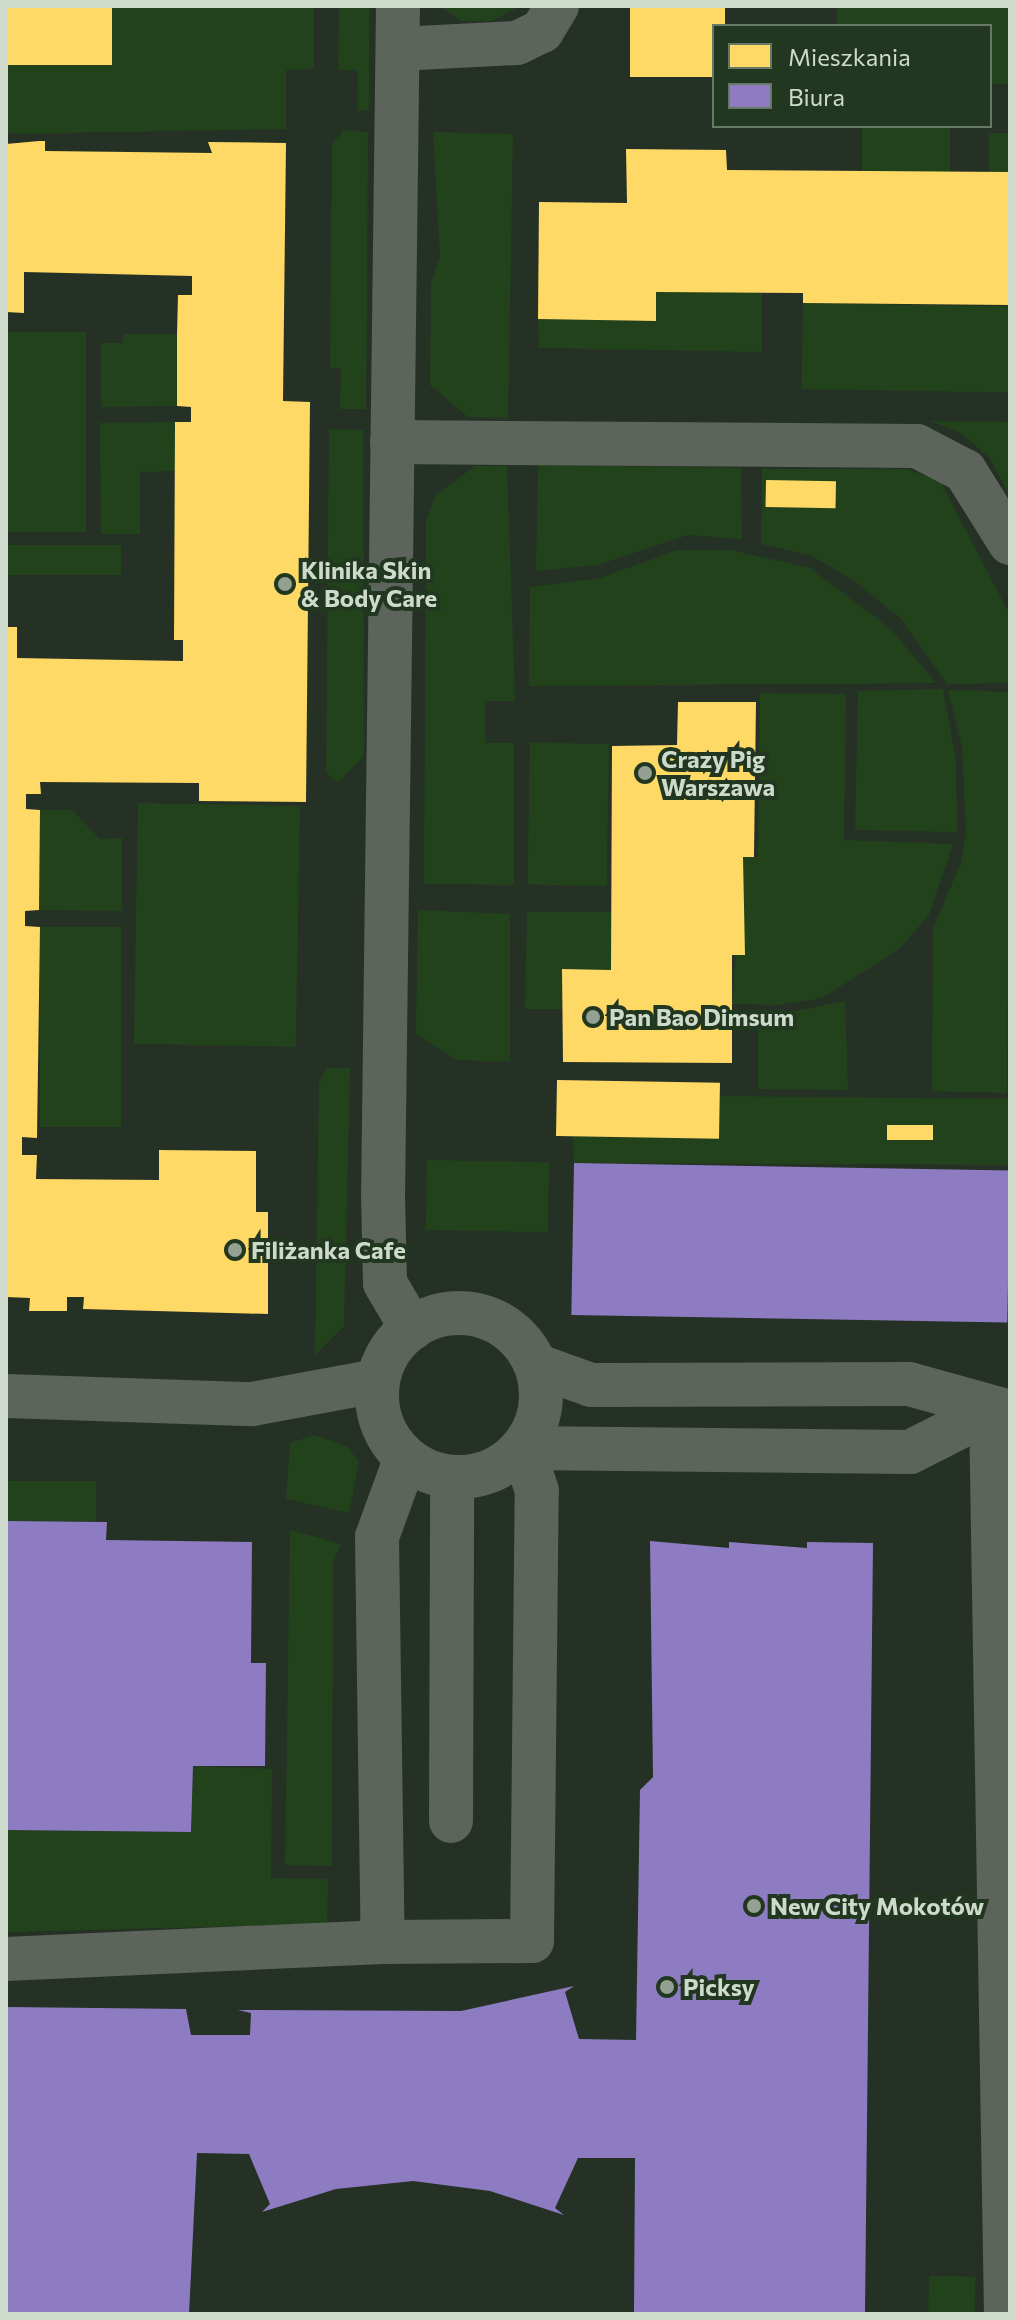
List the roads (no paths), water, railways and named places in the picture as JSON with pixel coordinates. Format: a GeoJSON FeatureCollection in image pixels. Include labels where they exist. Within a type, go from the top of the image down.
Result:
{"type":"FeatureCollection","features":[{"type":"Feature","properties":{"kind":"street"},"geometry":{"type":"LineString","coordinates":[[398,6],[383,1194],[385,1283],[412,1329]]}},
{"type":"Feature","properties":{"kind":"street"},"geometry":{"type":"LineString","coordinates":[[398,49],[517,43],[542,31],[557,6]]}},
{"type":"Feature","properties":{"kind":"street"},"geometry":{"type":"LineString","coordinates":[[392,442],[917,446],[965,471],[1010,543]]}},
{"type":"Feature","properties":{"kind":"street"},"geometry":{"type":"LineString","coordinates":[[473,1312],[512,1330],[538,1366],[541,1409],[523,1448],[487,1474],[452,1481],[405,1460],[379,1424],[376,1381],[394,1341],[430,1316],[473,1312]]}},
{"type":"Feature","properties":{"kind":"street"},"geometry":{"type":"LineString","coordinates":[[538,1366],[591,1385],[909,1384],[1000,1411]]}},
{"type":"Feature","properties":{"kind":"street"},"geometry":{"type":"LineString","coordinates":[[6,1396],[252,1404],[376,1381]]}},
{"type":"Feature","properties":{"kind":"street"},"geometry":{"type":"LineString","coordinates":[[523,1448],[910,1452],[1000,1411]]}},
{"type":"Feature","properties":{"kind":"street"},"geometry":{"type":"LineString","coordinates":[[1000,1411],[1006,2314]]}},
{"type":"Feature","properties":{"kind":"street"},"geometry":{"type":"LineString","coordinates":[[6,1959],[383,1942],[532,1941],[537,1491],[523,1448]]}},
{"type":"Feature","properties":{"kind":"street"},"geometry":{"type":"LineString","coordinates":[[383,1942],[377,1537],[405,1460]]}},
{"type":"Feature","properties":{"kind":"street"},"geometry":{"type":"LineString","coordinates":[[451,1821],[452,1481]]}},
{"type":"Feature","properties":{"kind":"place","name":"Klinika Skin & Body Care"},"geometry":{"type":"Point","coordinates":[285,584]}},
{"type":"Feature","properties":{"kind":"place","name":"Crazy Pig Warszawa"},"geometry":{"type":"Point","coordinates":[645,773]}},
{"type":"Feature","properties":{"kind":"place","name":"Pan Bao Dimsum"},"geometry":{"type":"Point","coordinates":[593,1017]}},
{"type":"Feature","properties":{"kind":"place","name":"Filiżanka Cafe"},"geometry":{"type":"Point","coordinates":[235,1250]}},
{"type":"Feature","properties":{"kind":"place","name":"New City Mokotów"},"geometry":{"type":"Point","coordinates":[754,1906]}},
{"type":"Feature","properties":{"kind":"place","name":"Picksy"},"geometry":{"type":"Point","coordinates":[667,1987]}}]}
